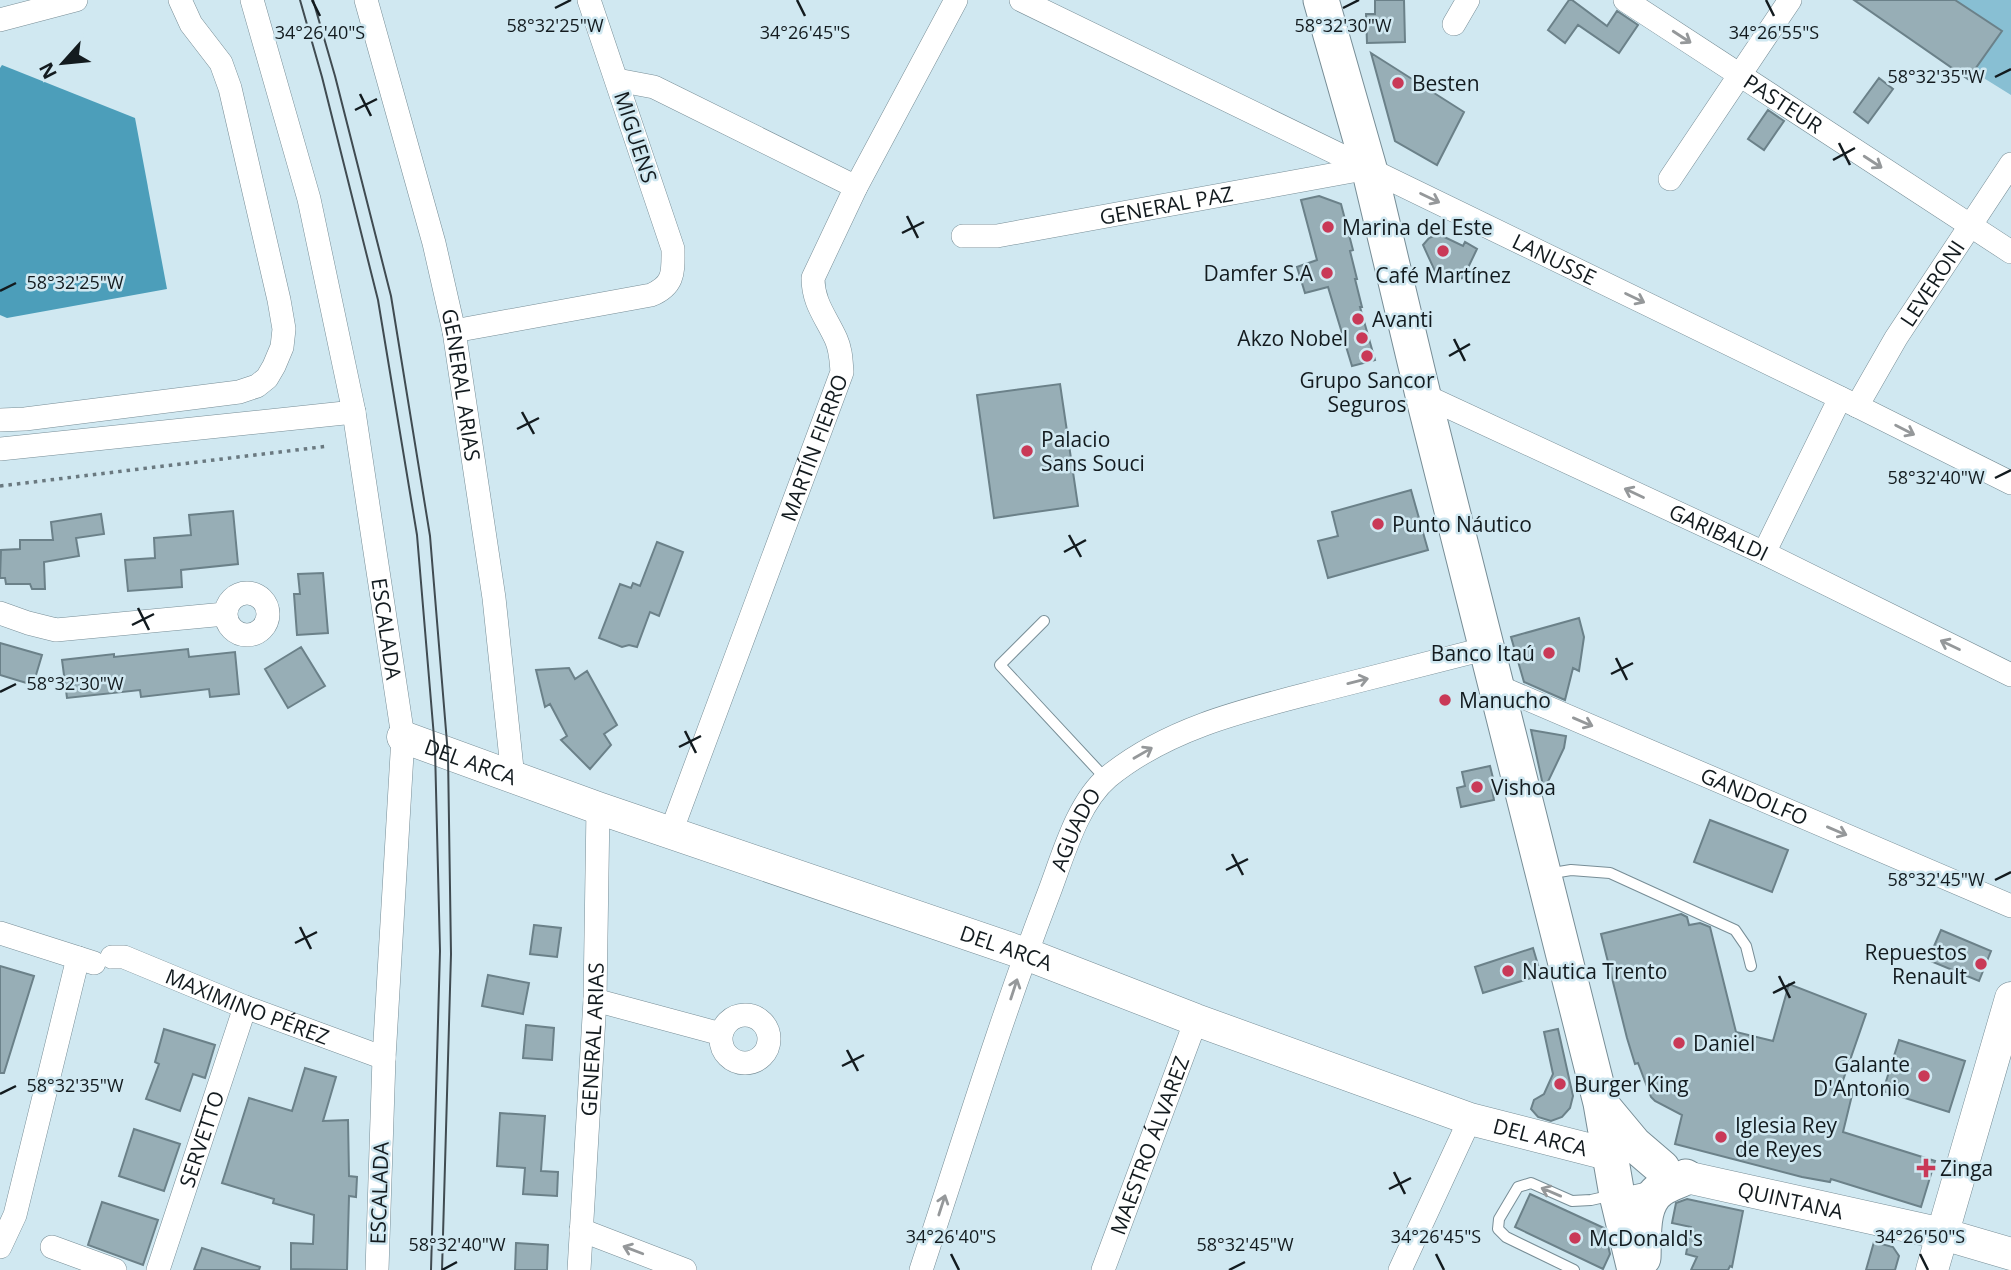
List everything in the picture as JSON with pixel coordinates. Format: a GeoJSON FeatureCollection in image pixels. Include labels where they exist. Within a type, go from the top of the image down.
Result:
{"type":"FeatureCollection","features":[{"type":"Feature","properties":{"kind":"main road"},"geometry":{"type":"LineString","coordinates":[[1321,0],[1369,168],[1423,395],[1601,1103],[1617,1195],[1635,1270]]}},
{"type":"Feature","properties":{"kind":"main road"},"geometry":{"type":"LineString","coordinates":[[1601,1103],[1627,1137],[1674,1172],[1651,1199],[1646,1214],[1642,1270]]}},
{"type":"Feature","properties":{"kind":"main road","name":"QUINTANA"},"geometry":{"type":"LineString","coordinates":[[1611,1155],[1674,1172]]}},
{"type":"Feature","properties":{"kind":"street"},"geometry":{"type":"LineString","coordinates":[[0,20],[76,0]]}},
{"type":"Feature","properties":{"kind":"street"},"geometry":{"type":"LineString","coordinates":[[0,420],[239,392],[257,386],[267,379],[278,357],[284,329],[279,300],[230,88],[221,64],[191,24],[180,0]]}},
{"type":"Feature","properties":{"kind":"street","name":"ESCALADA"},"geometry":{"type":"LineString","coordinates":[[252,0],[309,199],[354,412],[403,737],[384,1058],[377,1270]]}},
{"type":"Feature","properties":{"kind":"street","name":"GENERAL ARIAS"},"geometry":{"type":"LineString","coordinates":[[366,0],[434,243],[454,331],[494,598],[513,778]]}},
{"type":"Feature","properties":{"kind":"street","name":"MIGUENS"},"geometry":{"type":"LineString","coordinates":[[454,331],[651,295],[662,291],[673,276],[673,249],[589,0]]}},
{"type":"Feature","properties":{"kind":"street","name":"MARTÍN FIERRO"},"geometry":{"type":"LineString","coordinates":[[671,832],[842,372],[837,341],[813,292],[813,278],[856,187],[956,0]]}},
{"type":"Feature","properties":{"kind":"street","name":"LANUSSE"},"geometry":{"type":"LineString","coordinates":[[1021,0],[2011,483]]}},
{"type":"Feature","properties":{"kind":"street"},"geometry":{"type":"LineString","coordinates":[[1454,24],[1468,0]]}},
{"type":"Feature","properties":{"kind":"street","name":"PASTEUR"},"geometry":{"type":"LineString","coordinates":[[1625,0],[2011,252]]}},
{"type":"Feature","properties":{"kind":"street"},"geometry":{"type":"LineString","coordinates":[[1671,179],[1790,0]]}},
{"type":"Feature","properties":{"kind":"street"},"geometry":{"type":"LineString","coordinates":[[617,80],[654,87],[856,187]]}},
{"type":"Feature","properties":{"kind":"street","name":"LEVERONI"},"geometry":{"type":"LineString","coordinates":[[1764,553],[1849,402],[1896,338],[2011,164]]}},
{"type":"Feature","properties":{"kind":"street","name":"GENERAL PAZ"},"geometry":{"type":"LineString","coordinates":[[963,236],[997,236],[1369,168]]}},
{"type":"Feature","properties":{"kind":"street","name":"GARIBALDI"},"geometry":{"type":"LineString","coordinates":[[1423,395],[1764,553],[2011,675]]}},
{"type":"Feature","properties":{"kind":"street"},"geometry":{"type":"LineString","coordinates":[[0,449],[354,412]]}},
{"type":"Feature","properties":{"kind":"street"},"geometry":{"type":"LineString","coordinates":[[0,613],[28,624],[56,630],[225,614]]}},
{"type":"Feature","properties":{"kind":"street","name":"AGUADO"},"geometry":{"type":"LineString","coordinates":[[921,1270],[1026,954],[1074,827],[1088,800],[1106,779],[1149,749],[1188,731],[1241,712],[1488,648]]}},
{"type":"Feature","properties":{"kind":"street","name":"GANDOLFO"},"geometry":{"type":"LineString","coordinates":[[1497,686],[2011,906]]}},
{"type":"Feature","properties":{"kind":"street","name":"DEL ARCA"},"geometry":{"type":"LineString","coordinates":[[403,737],[598,808],[1026,954],[1196,1020],[1470,1119],[1611,1155]]}},
{"type":"Feature","properties":{"kind":"street","name":"GENERAL ARIAS"},"geometry":{"type":"LineString","coordinates":[[579,1270],[595,1000],[598,808]]}},
{"type":"Feature","properties":{"kind":"street","name":"MAXIMINO PÉREZ"},"geometry":{"type":"LineString","coordinates":[[0,933],[94,960],[124,957],[245,1007],[384,1058]]}},
{"type":"Feature","properties":{"kind":"street"},"geometry":{"type":"LineString","coordinates":[[0,1247],[15,1215],[94,960]]}},
{"type":"Feature","properties":{"kind":"street"},"geometry":{"type":"LineString","coordinates":[[1932,1270],[2011,998]]}},
{"type":"Feature","properties":{"kind":"street"},"geometry":{"type":"LineString","coordinates":[[595,1000],[721,1034]]}},
{"type":"Feature","properties":{"kind":"street","name":"SERVETTO"},"geometry":{"type":"LineString","coordinates":[[158,1270],[245,1007]]}},
{"type":"Feature","properties":{"kind":"street","name":"MAESTRO ÁLVAREZ"},"geometry":{"type":"LineString","coordinates":[[1103,1270],[1196,1020]]}},
{"type":"Feature","properties":{"kind":"street"},"geometry":{"type":"LineString","coordinates":[[1400,1270],[1470,1119]]}},
{"type":"Feature","properties":{"kind":"street","name":"QUINTANA"},"geometry":{"type":"LineString","coordinates":[[1674,1172],[1943,1234],[2011,1254]]}},
{"type":"Feature","properties":{"kind":"street"},"geometry":{"type":"LineString","coordinates":[[581,1230],[685,1270]]}},
{"type":"Feature","properties":{"kind":"street"},"geometry":{"type":"LineString","coordinates":[[52,1247],[115,1270]]}},
{"type":"Feature","properties":{"kind":"lane"},"geometry":{"type":"LineString","coordinates":[[1044,621],[1000,664],[1106,779]]}},
{"type":"Feature","properties":{"kind":"lane"},"geometry":{"type":"LineString","coordinates":[[1544,875],[1571,870],[1610,873],[1735,930],[1745,946],[1751,966]]}},
{"type":"Feature","properties":{"kind":"lane"},"geometry":{"type":"LineString","coordinates":[[1574,1270],[1506,1237],[1498,1229],[1499,1219],[1518,1187],[1531,1183],[1572,1201],[1591,1200],[1617,1195],[1674,1172]]}},
{"type":"Feature","properties":{"kind":"path"},"geometry":{"type":"LineString","coordinates":[[0,486],[328,446]]}},
{"type":"Feature","properties":{"kind":"shaded area"},"geometry":{"type":"Polygon","coordinates":[[[1854,0],[2011,0],[2011,95],[1974,72],[1968,79],[1854,0]]]}},
{"type":"Feature","properties":{"kind":"shaded area"},"geometry":{"type":"Polygon","coordinates":[[[2,65],[135,118],[167,289],[7,318],[0,315],[2,65]]]}},
{"type":"Feature","properties":{"kind":"building"},"geometry":{"type":"Polygon","coordinates":[[[1375,0],[1404,0],[1405,42],[1367,43],[1366,14],[1375,14],[1375,0]]]}},
{"type":"Feature","properties":{"kind":"building"},"geometry":{"type":"Polygon","coordinates":[[[1569,0],[1607,26],[1617,11],[1638,25],[1619,53],[1578,25],[1565,43],[1548,30],[1569,0]]]}},
{"type":"Feature","properties":{"kind":"building"},"geometry":{"type":"Polygon","coordinates":[[[1854,0],[1955,0],[2002,31],[1968,79],[1854,0]]]}},
{"type":"Feature","properties":{"kind":"building","name":"Besten"},"geometry":{"type":"Polygon","coordinates":[[[1371,53],[1464,112],[1437,165],[1395,141],[1371,53]]]}},
{"type":"Feature","properties":{"kind":"building"},"geometry":{"type":"Polygon","coordinates":[[[1879,78],[1893,89],[1868,123],[1854,112],[1879,78]]]}},
{"type":"Feature","properties":{"kind":"building"},"geometry":{"type":"Polygon","coordinates":[[[1768,110],[1784,121],[1764,150],[1748,139],[1768,110]]]}},
{"type":"Feature","properties":{"kind":"building"},"geometry":{"type":"Polygon","coordinates":[[[1319,196],[1341,204],[1353,250],[1350,251],[1360,307],[1375,360],[1352,366],[1328,287],[1305,293],[1297,267],[1317,260],[1301,200],[1319,196]]]}},
{"type":"Feature","properties":{"kind":"building"},"geometry":{"type":"Polygon","coordinates":[[[1438,234],[1463,246],[1465,242],[1477,249],[1463,278],[1440,282],[1423,245],[1438,234]]]}},
{"type":"Feature","properties":{"kind":"building","name":"Palacio Sans Souci"},"geometry":{"type":"Polygon","coordinates":[[[1060,384],[1078,506],[994,518],[977,395],[1060,384]]]}},
{"type":"Feature","properties":{"kind":"building","name":"Punto Náutico"},"geometry":{"type":"Polygon","coordinates":[[[1411,490],[1428,550],[1328,578],[1318,541],[1338,536],[1332,512],[1411,490]]]}},
{"type":"Feature","properties":{"kind":"building"},"geometry":{"type":"Polygon","coordinates":[[[233,511],[238,564],[181,570],[182,587],[128,591],[125,560],[155,558],[154,538],[191,535],[189,515],[233,511]]]}},
{"type":"Feature","properties":{"kind":"building"},"geometry":{"type":"Polygon","coordinates":[[[101,514],[104,534],[76,538],[79,556],[44,562],[45,589],[32,589],[30,584],[6,584],[5,578],[0,578],[1,550],[20,549],[20,540],[53,540],[51,522],[101,514]]]}},
{"type":"Feature","properties":{"kind":"building"},"geometry":{"type":"Polygon","coordinates":[[[657,542],[683,552],[659,616],[650,612],[637,647],[622,647],[599,638],[620,584],[631,588],[633,583],[640,586],[657,542]]]}},
{"type":"Feature","properties":{"kind":"building"},"geometry":{"type":"Polygon","coordinates":[[[323,573],[328,633],[297,635],[294,594],[300,594],[298,574],[323,573]]]}},
{"type":"Feature","properties":{"kind":"building","name":"Banco Itaú"},"geometry":{"type":"Polygon","coordinates":[[[1579,618],[1584,637],[1579,671],[1573,668],[1565,700],[1524,682],[1511,637],[1579,618]]]}},
{"type":"Feature","properties":{"kind":"building"},"geometry":{"type":"Polygon","coordinates":[[[0,643],[42,655],[33,685],[0,675],[0,643]]]}},
{"type":"Feature","properties":{"kind":"building"},"geometry":{"type":"Polygon","coordinates":[[[301,647],[325,686],[288,708],[265,669],[301,647]]]}},
{"type":"Feature","properties":{"kind":"building"},"geometry":{"type":"Polygon","coordinates":[[[188,649],[189,657],[235,652],[239,694],[210,697],[209,689],[141,697],[140,690],[67,698],[62,660],[188,649]]]}},
{"type":"Feature","properties":{"kind":"building"},"geometry":{"type":"Polygon","coordinates":[[[569,668],[575,679],[587,671],[617,725],[604,734],[611,745],[590,769],[561,740],[567,736],[550,704],[545,707],[536,670],[569,668]]]}},
{"type":"Feature","properties":{"kind":"building"},"geometry":{"type":"Polygon","coordinates":[[[1531,730],[1566,736],[1564,748],[1544,790],[1531,730]]]}},
{"type":"Feature","properties":{"kind":"building","name":"Vishoa"},"geometry":{"type":"Polygon","coordinates":[[[1490,766],[1494,782],[1491,783],[1494,800],[1461,807],[1457,788],[1465,786],[1462,772],[1490,766]]]}},
{"type":"Feature","properties":{"kind":"building"},"geometry":{"type":"Polygon","coordinates":[[[1710,820],[1788,850],[1772,892],[1694,862],[1710,820]]]}},
{"type":"Feature","properties":{"kind":"building"},"geometry":{"type":"Polygon","coordinates":[[[1681,914],[1687,917],[1689,925],[1700,923],[1710,927],[1736,1032],[1773,1041],[1789,984],[1866,1014],[1840,1089],[1853,1091],[1843,1132],[1935,1161],[1921,1207],[1831,1179],[1830,1182],[1802,1177],[1675,1144],[1682,1115],[1651,1097],[1638,1063],[1635,1064],[1601,934],[1681,914]]]}},
{"type":"Feature","properties":{"kind":"building"},"geometry":{"type":"Polygon","coordinates":[[[534,925],[561,928],[557,957],[530,954],[534,925]]]}},
{"type":"Feature","properties":{"kind":"building"},"geometry":{"type":"Polygon","coordinates":[[[1941,930],[1991,951],[1979,981],[1928,960],[1941,930]]]}},
{"type":"Feature","properties":{"kind":"building","name":"Nautica Trento"},"geometry":{"type":"Polygon","coordinates":[[[1533,948],[1541,975],[1483,993],[1475,967],[1533,948]]]}},
{"type":"Feature","properties":{"kind":"building"},"geometry":{"type":"Polygon","coordinates":[[[0,966],[34,976],[4,1073],[0,1073],[0,966]]]}},
{"type":"Feature","properties":{"kind":"building"},"geometry":{"type":"Polygon","coordinates":[[[488,975],[529,983],[523,1014],[482,1006],[488,975]]]}},
{"type":"Feature","properties":{"kind":"building"},"geometry":{"type":"Polygon","coordinates":[[[526,1025],[554,1028],[552,1060],[523,1058],[526,1025]]]}},
{"type":"Feature","properties":{"kind":"building"},"geometry":{"type":"Polygon","coordinates":[[[164,1029],[215,1045],[205,1078],[193,1074],[180,1111],[146,1099],[159,1064],[155,1062],[164,1029]]]}},
{"type":"Feature","properties":{"kind":"building","name":"Burger King"},"geometry":{"type":"Polygon","coordinates":[[[1558,1029],[1573,1096],[1570,1108],[1562,1117],[1551,1121],[1538,1117],[1531,1109],[1534,1100],[1544,1094],[1553,1074],[1544,1032],[1558,1029]]]}},
{"type":"Feature","properties":{"kind":"building","name":"Galante D'Antonio"},"geometry":{"type":"Polygon","coordinates":[[[1899,1040],[1965,1061],[1949,1112],[1883,1091],[1899,1040]]]}},
{"type":"Feature","properties":{"kind":"building"},"geometry":{"type":"Polygon","coordinates":[[[305,1068],[336,1077],[323,1121],[348,1120],[349,1176],[357,1177],[356,1197],[349,1196],[347,1270],[291,1269],[291,1243],[313,1244],[314,1215],[273,1203],[274,1199],[222,1183],[249,1098],[292,1111],[305,1068]]]}},
{"type":"Feature","properties":{"kind":"building"},"geometry":{"type":"Polygon","coordinates":[[[500,1113],[545,1116],[541,1171],[558,1172],[557,1196],[523,1194],[525,1168],[497,1166],[500,1113]]]}},
{"type":"Feature","properties":{"kind":"building"},"geometry":{"type":"Polygon","coordinates":[[[134,1129],[180,1144],[164,1191],[119,1176],[134,1129]]]}},
{"type":"Feature","properties":{"kind":"building","name":"McDonald's"},"geometry":{"type":"Polygon","coordinates":[[[1530,1194],[1604,1228],[1610,1254],[1603,1269],[1515,1227],[1530,1194]]]}},
{"type":"Feature","properties":{"kind":"building"},"geometry":{"type":"Polygon","coordinates":[[[1687,1199],[1743,1211],[1732,1267],[1728,1270],[1691,1270],[1697,1257],[1686,1254],[1691,1227],[1672,1223],[1676,1203],[1687,1199]]]}},
{"type":"Feature","properties":{"kind":"building"},"geometry":{"type":"Polygon","coordinates":[[[102,1202],[158,1220],[143,1265],[88,1245],[102,1202]]]}},
{"type":"Feature","properties":{"kind":"building"},"geometry":{"type":"Polygon","coordinates":[[[1874,1242],[1893,1247],[1899,1256],[1895,1270],[1866,1270],[1874,1242]]]}},
{"type":"Feature","properties":{"kind":"building"},"geometry":{"type":"Polygon","coordinates":[[[516,1243],[548,1245],[547,1270],[515,1270],[516,1243]]]}},
{"type":"Feature","properties":{"kind":"building"},"geometry":{"type":"Polygon","coordinates":[[[202,1248],[260,1267],[259,1270],[194,1270],[202,1248]]]}},
{"type":"Feature","properties":{"kind":"tram line"},"geometry":{"type":"LineString","coordinates":[[300,0],[378,300],[417,535],[435,749],[440,951],[431,1270]]}},
{"type":"Feature","properties":{"kind":"tram line"},"geometry":{"type":"LineString","coordinates":[[313,0],[391,296],[430,536],[448,755],[451,954],[442,1270]]}},
{"type":"Feature","properties":{"kind":"place","name":"Besten"},"geometry":{"type":"Point","coordinates":[1398,83]}},
{"type":"Feature","properties":{"kind":"place","name":"Marina del Este"},"geometry":{"type":"Point","coordinates":[1328,227]}},
{"type":"Feature","properties":{"kind":"place","name":"Café Martínez"},"geometry":{"type":"Point","coordinates":[1443,251]}},
{"type":"Feature","properties":{"kind":"place","name":"Damfer S.A"},"geometry":{"type":"Point","coordinates":[1327,273]}},
{"type":"Feature","properties":{"kind":"place","name":"Avanti"},"geometry":{"type":"Point","coordinates":[1358,319]}},
{"type":"Feature","properties":{"kind":"place","name":"Akzo Nobel"},"geometry":{"type":"Point","coordinates":[1362,338]}},
{"type":"Feature","properties":{"kind":"place","name":"Grupo Sancor Seguros"},"geometry":{"type":"Point","coordinates":[1367,356]}},
{"type":"Feature","properties":{"kind":"place","name":"Palacio Sans Souci"},"geometry":{"type":"Point","coordinates":[1027,451]}},
{"type":"Feature","properties":{"kind":"place","name":"Punto Náutico"},"geometry":{"type":"Point","coordinates":[1378,524]}},
{"type":"Feature","properties":{"kind":"place","name":"Banco Itaú"},"geometry":{"type":"Point","coordinates":[1549,653]}},
{"type":"Feature","properties":{"kind":"place","name":"Manucho"},"geometry":{"type":"Point","coordinates":[1445,700]}},
{"type":"Feature","properties":{"kind":"place","name":"Vishoa"},"geometry":{"type":"Point","coordinates":[1477,787]}},
{"type":"Feature","properties":{"kind":"place","name":"Repuestos Renault"},"geometry":{"type":"Point","coordinates":[1981,964]}},
{"type":"Feature","properties":{"kind":"place","name":"Nautica Trento"},"geometry":{"type":"Point","coordinates":[1508,971]}},
{"type":"Feature","properties":{"kind":"place","name":"Daniel"},"geometry":{"type":"Point","coordinates":[1679,1043]}},
{"type":"Feature","properties":{"kind":"place","name":"Galante D'Antonio"},"geometry":{"type":"Point","coordinates":[1924,1076]}},
{"type":"Feature","properties":{"kind":"place","name":"Burger King"},"geometry":{"type":"Point","coordinates":[1560,1084]}},
{"type":"Feature","properties":{"kind":"place","name":"Iglesia Rey de Reyes"},"geometry":{"type":"Point","coordinates":[1721,1137]}},
{"type":"Feature","properties":{"kind":"place","name":"Zinga"},"geometry":{"type":"Point","coordinates":[1926,1168]}},
{"type":"Feature","properties":{"kind":"place","name":"McDonald's"},"geometry":{"type":"Point","coordinates":[1575,1238]}}]}
